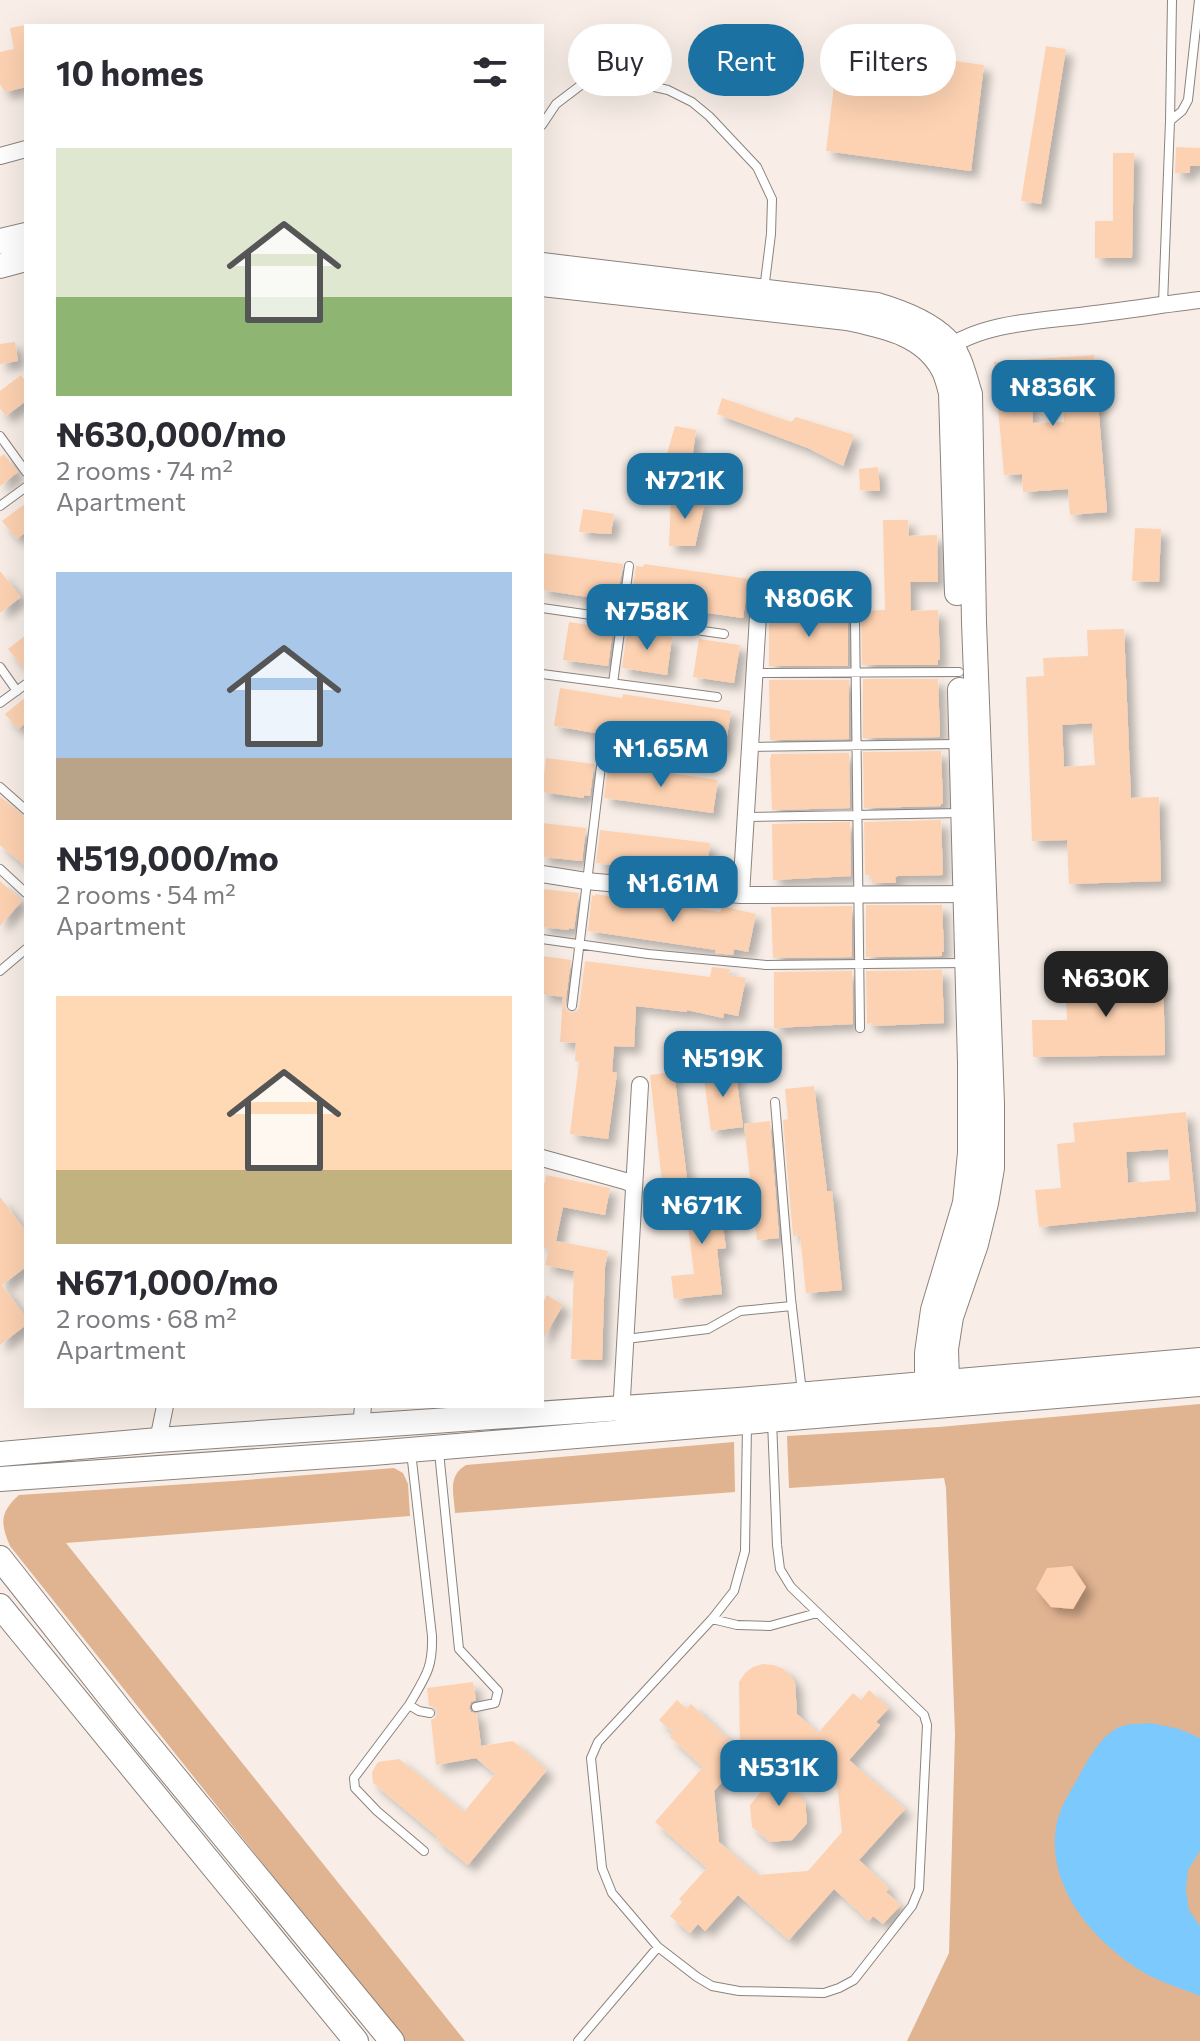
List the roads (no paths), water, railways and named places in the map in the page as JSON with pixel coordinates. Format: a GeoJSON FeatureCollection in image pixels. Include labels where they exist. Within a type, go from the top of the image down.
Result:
{"type":"FeatureCollection","features":[{"type":"Feature","properties":{"kind":"main road"},"geometry":{"type":"LineString","coordinates":[[0,241],[24,235]]}},
{"type":"Feature","properties":{"kind":"main road"},"geometry":{"type":"LineString","coordinates":[[0,266],[24,260]]}},
{"type":"Feature","properties":{"kind":"main road"},"geometry":{"type":"LineString","coordinates":[[544,265],[877,305],[927,325],[948,341],[943,352],[943,369],[951,393],[963,813],[974,894],[992,1104],[992,1168],[976,1244],[951,1317],[938,1394]]}},
{"type":"Feature","properties":{"kind":"main road"},"geometry":{"type":"LineString","coordinates":[[544,284],[847,318],[894,328],[960,363],[970,394],[974,622],[974,894],[967,963],[970,1153],[965,1203],[933,1310],[927,1353],[938,1394]]}},
{"type":"Feature","properties":{"kind":"main road"},"geometry":{"type":"LineString","coordinates":[[0,1454],[362,1417],[747,1420],[1200,1360]]}},
{"type":"Feature","properties":{"kind":"main road"},"geometry":{"type":"LineString","coordinates":[[3,1481],[438,1447],[802,1395],[938,1394],[1200,1384]]}},
{"type":"Feature","properties":{"kind":"main road"},"geometry":{"type":"LineString","coordinates":[[0,1558],[128,1720],[392,2041]]}},
{"type":"Feature","properties":{"kind":"main road"},"geometry":{"type":"LineString","coordinates":[[0,1606],[356,2041]]}},
{"type":"Feature","properties":{"kind":"street"},"geometry":{"type":"LineString","coordinates":[[0,156],[24,150]]}},
{"type":"Feature","properties":{"kind":"street"},"geometry":{"type":"LineString","coordinates":[[943,352],[969,335],[1005,327],[1200,300]]}},
{"type":"Feature","properties":{"kind":"street"},"geometry":{"type":"LineString","coordinates":[[741,895],[758,616]]}},
{"type":"Feature","properties":{"kind":"street"},"geometry":{"type":"LineString","coordinates":[[544,874],[741,895],[974,894]]}},
{"type":"Feature","properties":{"kind":"street"},"geometry":{"type":"LineString","coordinates":[[621,1420],[640,1085]]}},
{"type":"Feature","properties":{"kind":"street"},"geometry":{"type":"LineString","coordinates":[[544,1159],[634,1185]]}},
{"type":"Feature","properties":{"kind":"street"},"geometry":{"type":"LineString","coordinates":[[158,1440],[165,1408]]}},
{"type":"Feature","properties":{"kind":"lane"},"geometry":{"type":"LineString","coordinates":[[1163,304],[1172,0]]}},
{"type":"Feature","properties":{"kind":"lane"},"geometry":{"type":"LineString","coordinates":[[1170,121],[1182,111],[1188,100],[1199,0]]}},
{"type":"Feature","properties":{"kind":"lane"},"geometry":{"type":"LineString","coordinates":[[544,122],[556,104],[581,85],[603,79],[668,90],[692,102],[757,167],[772,199],[764,291]]}},
{"type":"Feature","properties":{"kind":"lane"},"geometry":{"type":"LineString","coordinates":[[0,436],[24,469]]}},
{"type":"Feature","properties":{"kind":"lane"},"geometry":{"type":"LineString","coordinates":[[0,506],[24,488]]}},
{"type":"Feature","properties":{"kind":"lane"},"geometry":{"type":"LineString","coordinates":[[613,683],[629,566]]}},
{"type":"Feature","properties":{"kind":"lane"},"geometry":{"type":"LineString","coordinates":[[811,598],[837,601],[853,608],[855,620],[860,1028]]}},
{"type":"Feature","properties":{"kind":"lane"},"geometry":{"type":"LineString","coordinates":[[544,608],[724,634]]}},
{"type":"Feature","properties":{"kind":"lane"},"geometry":{"type":"LineString","coordinates":[[0,667],[17,691]]}},
{"type":"Feature","properties":{"kind":"lane"},"geometry":{"type":"LineString","coordinates":[[755,673],[959,672]]}},
{"type":"Feature","properties":{"kind":"lane"},"geometry":{"type":"LineString","coordinates":[[544,674],[717,697]]}},
{"type":"Feature","properties":{"kind":"lane"},"geometry":{"type":"LineString","coordinates":[[0,703],[24,686]]}},
{"type":"Feature","properties":{"kind":"lane"},"geometry":{"type":"LineString","coordinates":[[750,747],[961,744]]}},
{"type":"Feature","properties":{"kind":"lane"},"geometry":{"type":"LineString","coordinates":[[572,1006],[601,766]]}},
{"type":"Feature","properties":{"kind":"lane"},"geometry":{"type":"LineString","coordinates":[[0,787],[24,808]]}},
{"type":"Feature","properties":{"kind":"lane"},"geometry":{"type":"LineString","coordinates":[[746,817],[963,813]]}},
{"type":"Feature","properties":{"kind":"lane"},"geometry":{"type":"LineString","coordinates":[[0,869],[24,891]]}},
{"type":"Feature","properties":{"kind":"lane"},"geometry":{"type":"LineString","coordinates":[[544,939],[648,954],[766,965],[967,963]]}},
{"type":"Feature","properties":{"kind":"lane"},"geometry":{"type":"LineString","coordinates":[[0,971],[24,951]]}},
{"type":"Feature","properties":{"kind":"lane"},"geometry":{"type":"LineString","coordinates":[[775,1102],[802,1395]]}},
{"type":"Feature","properties":{"kind":"lane"},"geometry":{"type":"LineString","coordinates":[[625,1339],[708,1329],[740,1311],[792,1306]]}},
{"type":"Feature","properties":{"kind":"lane"},"geometry":{"type":"LineString","coordinates":[[747,1420],[745,1551],[734,1591],[598,1742],[591,1758],[602,1868],[612,1893],[658,1947],[712,1986],[739,1991],[824,1993],[854,1980],[912,1906],[919,1889],[927,1725],[924,1715],[791,1587],[780,1569],[772,1418]]}},
{"type":"Feature","properties":{"kind":"lane"},"geometry":{"type":"LineString","coordinates":[[438,1447],[459,1649],[498,1691],[495,1703],[476,1707]]}},
{"type":"Feature","properties":{"kind":"lane"},"geometry":{"type":"LineString","coordinates":[[411,1449],[432,1657],[427,1674],[409,1705],[354,1778],[355,1788],[377,1811],[424,1851]]}},
{"type":"Feature","properties":{"kind":"lane"},"geometry":{"type":"LineString","coordinates":[[712,1619],[737,1625],[770,1626],[817,1613]]}},
{"type":"Feature","properties":{"kind":"lane"},"geometry":{"type":"LineString","coordinates":[[409,1705],[430,1713]]}},
{"type":"Feature","properties":{"kind":"lane"},"geometry":{"type":"LineString","coordinates":[[578,2041],[658,1947]]}},
{"type":"Feature","properties":{"kind":"water"},"geometry":{"type":"Polygon","coordinates":[[[1151,1723],[1179,1729],[1200,1738],[1200,1851],[1188,1870],[1186,1890],[1189,1910],[1200,1926],[1200,1996],[1145,1973],[1103,1942],[1075,1907],[1057,1866],[1055,1845],[1059,1815],[1089,1758],[1105,1737],[1118,1727],[1151,1723]]]}}]}
